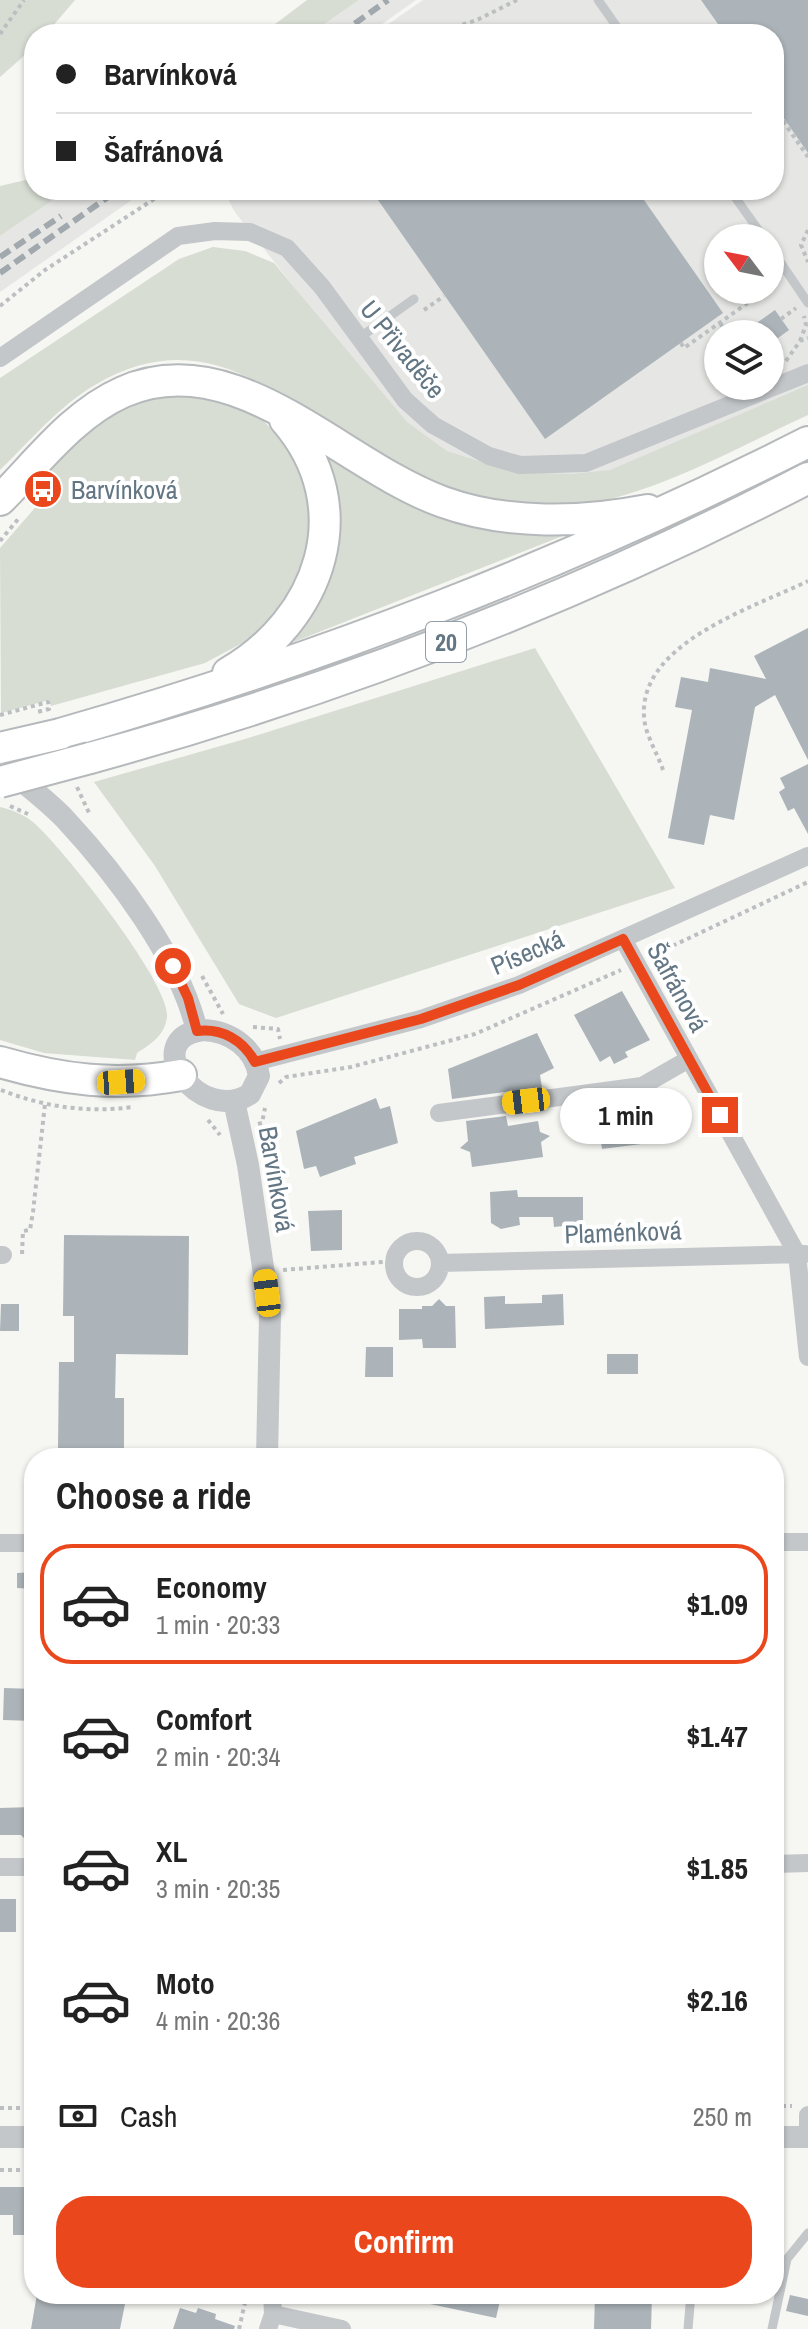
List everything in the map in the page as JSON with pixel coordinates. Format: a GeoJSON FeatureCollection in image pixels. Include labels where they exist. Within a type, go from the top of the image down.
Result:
{"type":"FeatureCollection","features":[{"type":"Feature","properties":{"kind":"highway"},"geometry":{"type":"LineString","coordinates":[[6,514],[74,424],[102,403],[141,385],[180,379],[217,383],[276,410],[395,481],[473,511],[505,516],[572,519],[637,512],[700,497]]}},
{"type":"Feature","properties":{"kind":"highway"},"geometry":{"type":"LineString","coordinates":[[184,699],[242,665],[271,642],[295,613],[321,560],[324,509],[316,474],[300,440],[276,410]]}},
{"type":"Feature","properties":{"kind":"highway","name":"20"},"geometry":{"type":"LineString","coordinates":[[0,748],[184,699],[426,615],[700,497],[808,442]]}},
{"type":"Feature","properties":{"kind":"highway","name":"20"},"geometry":{"type":"LineString","coordinates":[[0,791],[39,771],[198,729],[443,643],[635,563],[808,478]]}},
{"type":"Feature","properties":{"kind":"highway"},"geometry":{"type":"LineString","coordinates":[[0,1062],[56,1078],[96,1083],[181,1075]]}},
{"type":"Feature","properties":{"kind":"street","name":"U Přivaděče"},"geometry":{"type":"LineString","coordinates":[[0,358],[178,236],[215,231],[250,232],[287,248],[322,287],[405,400],[433,425],[489,456],[520,465],[586,463],[808,373]]}},
{"type":"Feature","properties":{"kind":"street"},"geometry":{"type":"LineString","coordinates":[[0,763],[63,817],[96,855],[173,966],[188,998],[197,1031]]}},
{"type":"Feature","properties":{"kind":"street","name":"Písecká"},"geometry":{"type":"LineString","coordinates":[[255,1062],[421,1019],[519,985],[808,856]]}},
{"type":"Feature","properties":{"kind":"street","name":"Šafránová"},"geometry":{"type":"LineString","coordinates":[[623,939],[802,1254],[808,1357]]}},
{"type":"Feature","properties":{"kind":"street"},"geometry":{"type":"LineString","coordinates":[[181,1075],[175,1060],[176,1047],[184,1036],[197,1031],[229,1036],[245,1047],[255,1062]]}},
{"type":"Feature","properties":{"kind":"street","name":"Šafránová"},"geometry":{"type":"LineString","coordinates":[[439,1113],[642,1086],[689,1059]]}},
{"type":"Feature","properties":{"kind":"street","name":"Barvínková"},"geometry":{"type":"LineString","coordinates":[[181,1075],[205,1095],[234,1101],[246,1097],[256,1087],[259,1074],[255,1062]]}},
{"type":"Feature","properties":{"kind":"street","name":"Barvínková"},"geometry":{"type":"LineString","coordinates":[[234,1101],[270,1315],[267,1448]]}},
{"type":"Feature","properties":{"kind":"street"},"geometry":{"type":"LineString","coordinates":[[415,1242],[435,1250],[440,1263],[430,1283],[416,1287],[397,1276],[394,1261],[401,1248],[415,1242]]}},
{"type":"Feature","properties":{"kind":"street","name":"Plaménková"},"geometry":{"type":"LineString","coordinates":[[440,1263],[802,1254]]}},
{"type":"Feature","properties":{"kind":"street"},"geometry":{"type":"LineString","coordinates":[[784,1542],[808,1542]]}},
{"type":"Feature","properties":{"kind":"street"},"geometry":{"type":"LineString","coordinates":[[0,1543],[24,1543]]}},
{"type":"Feature","properties":{"kind":"street"},"geometry":{"type":"LineString","coordinates":[[784,1864],[808,1863]]}},
{"type":"Feature","properties":{"kind":"street"},"geometry":{"type":"LineString","coordinates":[[0,1867],[24,1867]]}},
{"type":"Feature","properties":{"kind":"street"},"geometry":{"type":"LineString","coordinates":[[784,2137],[808,2137],[808,2115]]}},
{"type":"Feature","properties":{"kind":"street"},"geometry":{"type":"LineString","coordinates":[[0,2137],[24,2137]]}},
{"type":"Feature","properties":{"kind":"street"},"geometry":{"type":"LineString","coordinates":[[270,2321],[342,2329]]}},
{"type":"Feature","properties":{"kind":"lane"},"geometry":{"type":"LineString","coordinates":[[598,0],[615,24]]}},
{"type":"Feature","properties":{"kind":"lane"},"geometry":{"type":"LineString","coordinates":[[737,200],[754,224]]}},
{"type":"Feature","properties":{"kind":"lane"},"geometry":{"type":"LineString","coordinates":[[784,268],[808,303]]}},
{"type":"Feature","properties":{"kind":"lane"},"geometry":{"type":"LineString","coordinates":[[359,338],[414,299]]}},
{"type":"Feature","properties":{"kind":"lane"},"geometry":{"type":"LineString","coordinates":[[784,2273],[787,2259],[808,2233]]}},
{"type":"Feature","properties":{"kind":"lane"},"geometry":{"type":"LineString","coordinates":[[688,2329],[690,2304]]}},
{"type":"Feature","properties":{"kind":"lane"},"geometry":{"type":"LineString","coordinates":[[772,2329],[777,2304]]}},
{"type":"Feature","properties":{"kind":"path"},"geometry":{"type":"LineString","coordinates":[[0,34],[24,0]]}},
{"type":"Feature","properties":{"kind":"path"},"geometry":{"type":"LineString","coordinates":[[464,24],[517,0]]}},
{"type":"Feature","properties":{"kind":"path"},"geometry":{"type":"LineString","coordinates":[[784,122],[808,157]]}},
{"type":"Feature","properties":{"kind":"path"},"geometry":{"type":"LineString","coordinates":[[0,306],[45,270],[153,200]]}},
{"type":"Feature","properties":{"kind":"path"},"geometry":{"type":"LineString","coordinates":[[808,230],[801,245],[808,262]]}},
{"type":"Feature","properties":{"kind":"path"},"geometry":{"type":"LineString","coordinates":[[422,312],[444,296]]}},
{"type":"Feature","properties":{"kind":"path"},"geometry":{"type":"LineString","coordinates":[[724,320],[746,304]]}},
{"type":"Feature","properties":{"kind":"path"},"geometry":{"type":"LineString","coordinates":[[681,343],[684,348],[704,334]]}},
{"type":"Feature","properties":{"kind":"path"},"geometry":{"type":"LineString","coordinates":[[784,362],[800,341],[808,338]]}},
{"type":"Feature","properties":{"kind":"path"},"geometry":{"type":"LineString","coordinates":[[0,541],[6,514]]}},
{"type":"Feature","properties":{"kind":"path"},"geometry":{"type":"LineString","coordinates":[[663,770],[645,724],[647,693],[661,663],[696,635],[808,581]]}},
{"type":"Feature","properties":{"kind":"path"},"geometry":{"type":"LineString","coordinates":[[0,715],[48,702],[49,709],[35,712]]}},
{"type":"Feature","properties":{"kind":"path"},"geometry":{"type":"LineString","coordinates":[[0,791],[38,819]]}},
{"type":"Feature","properties":{"kind":"path"},"geometry":{"type":"LineString","coordinates":[[30,1230],[45,1104]]}},
{"type":"Feature","properties":{"kind":"path"},"geometry":{"type":"LineString","coordinates":[[265,1271],[394,1261]]}},
{"type":"Feature","properties":{"kind":"path"},"geometry":{"type":"LineString","coordinates":[[0,2108],[24,2108]]}},
{"type":"Feature","properties":{"kind":"path"},"geometry":{"type":"LineString","coordinates":[[0,2170],[24,2170]]}},
{"type":"Feature","properties":{"kind":"path"},"geometry":{"type":"LineString","coordinates":[[239,2329],[245,2304]]}},
{"type":"Feature","properties":{"kind":"shaded area"},"geometry":{"type":"Polygon","coordinates":[[[0,0],[75,0],[55,24],[24,24],[24,56],[0,77],[0,0]]]}},
{"type":"Feature","properties":{"kind":"shaded area"},"geometry":{"type":"Polygon","coordinates":[[[307,0],[359,0],[324,24],[275,24],[307,0]]]}},
{"type":"Feature","properties":{"kind":"shaded area"},"geometry":{"type":"Polygon","coordinates":[[[359,0],[416,0],[382,24],[324,24],[359,0]]]}},
{"type":"Feature","properties":{"kind":"shaded area"},"geometry":{"type":"Polygon","coordinates":[[[423,0],[808,0],[808,407],[583,492],[420,446],[234,211],[229,200],[784,200],[784,24],[388,24],[423,0]]]}},
{"type":"Feature","properties":{"kind":"shaded area"},"geometry":{"type":"Polygon","coordinates":[[[24,180],[24,200],[53,200],[0,236],[0,186],[24,180]]]}},
{"type":"Feature","properties":{"kind":"shaded area"},"geometry":{"type":"Polygon","coordinates":[[[53,200],[132,200],[0,292],[0,236],[53,200]]]}},
{"type":"Feature","properties":{"kind":"shaded area"},"geometry":{"type":"Polygon","coordinates":[[[213,247],[245,251],[274,263],[407,422],[447,451],[513,472],[572,474],[610,470],[773,400],[784,400],[784,395],[808,385],[808,415],[704,465],[629,494],[591,504],[553,508],[516,507],[463,496],[411,477],[245,376],[211,364],[175,360],[136,366],[82,393],[57,413],[0,470],[0,378],[179,259],[213,247]]]}},
{"type":"Feature","properties":{"kind":"shaded area"},"geometry":{"type":"Polygon","coordinates":[[[176,390],[253,410],[301,460],[312,493],[306,575],[282,613],[246,641],[205,663],[51,706],[49,700],[1,713],[0,548],[54,486],[46,479],[85,430],[116,408],[134,400],[176,390]]]}},
{"type":"Feature","properties":{"kind":"shaded area"},"geometry":{"type":"Polygon","coordinates":[[[320,449],[377,485],[583,528],[286,645],[318,599],[336,553],[339,528],[337,503],[320,449]]]}},
{"type":"Feature","properties":{"kind":"shaded area"},"geometry":{"type":"Polygon","coordinates":[[[535,648],[675,888],[276,1018],[239,1004],[155,866],[94,782],[245,739],[535,648]]]}},
{"type":"Feature","properties":{"kind":"shaded area"},"geometry":{"type":"Polygon","coordinates":[[[0,807],[26,817],[47,836],[112,916],[152,976],[164,1000],[166,1023],[160,1034],[137,1053],[135,1060],[44,1053],[0,1040],[0,807]]]}},
{"type":"Feature","properties":{"kind":"building"},"geometry":{"type":"Polygon","coordinates":[[[701,0],[808,0],[808,153],[784,118],[784,24],[718,24],[701,0]]]}},
{"type":"Feature","properties":{"kind":"building"},"geometry":{"type":"Polygon","coordinates":[[[378,200],[644,200],[704,286],[704,304],[717,304],[723,313],[713,320],[704,320],[704,326],[545,439],[378,200]]]}},
{"type":"Feature","properties":{"kind":"building"},"geometry":{"type":"Polygon","coordinates":[[[775,310],[782,320],[761,320],[775,310]]]}},
{"type":"Feature","properties":{"kind":"building"},"geometry":{"type":"Polygon","coordinates":[[[808,628],[808,760],[775,695],[755,707],[734,820],[710,815],[704,845],[668,838],[692,710],[675,707],[681,677],[708,682],[710,668],[766,679],[754,656],[808,628]]]}},
{"type":"Feature","properties":{"kind":"building"},"geometry":{"type":"Polygon","coordinates":[[[808,764],[808,834],[794,808],[788,811],[779,792],[785,788],[780,778],[808,764]]]}},
{"type":"Feature","properties":{"kind":"building"},"geometry":{"type":"Polygon","coordinates":[[[622,991],[650,1040],[625,1052],[628,1057],[614,1064],[610,1056],[600,1062],[574,1015],[622,991]]]}},
{"type":"Feature","properties":{"kind":"building"},"geometry":{"type":"Polygon","coordinates":[[[537,1033],[554,1068],[540,1075],[542,1087],[452,1099],[448,1069],[537,1033]]]}},
{"type":"Feature","properties":{"kind":"building"},"geometry":{"type":"Polygon","coordinates":[[[376,1098],[380,1109],[390,1106],[398,1143],[354,1157],[356,1164],[320,1177],[316,1166],[304,1169],[296,1131],[376,1098]]]}},
{"type":"Feature","properties":{"kind":"building"},"geometry":{"type":"Polygon","coordinates":[[[668,1104],[669,1114],[680,1118],[671,1125],[673,1140],[602,1149],[600,1135],[590,1131],[598,1124],[597,1114],[668,1104]]]}},
{"type":"Feature","properties":{"kind":"building"},"geometry":{"type":"Polygon","coordinates":[[[506,1116],[508,1126],[538,1121],[540,1132],[550,1136],[541,1142],[543,1157],[472,1167],[470,1152],[460,1148],[468,1141],[466,1121],[506,1116]]]}},
{"type":"Feature","properties":{"kind":"building"},"geometry":{"type":"Polygon","coordinates":[[[517,1190],[518,1197],[583,1197],[583,1226],[574,1226],[569,1233],[563,1226],[554,1227],[553,1217],[519,1217],[520,1225],[501,1229],[491,1223],[490,1192],[517,1190]]]}},
{"type":"Feature","properties":{"kind":"building"},"geometry":{"type":"Polygon","coordinates":[[[342,1210],[342,1250],[311,1251],[308,1211],[342,1210]]]}},
{"type":"Feature","properties":{"kind":"building"},"geometry":{"type":"Polygon","coordinates":[[[64,1235],[189,1236],[188,1355],[116,1354],[115,1398],[124,1398],[124,1448],[58,1448],[59,1362],[74,1362],[74,1316],[63,1316],[64,1235]]]}},
{"type":"Feature","properties":{"kind":"building"},"geometry":{"type":"Polygon","coordinates":[[[563,1294],[564,1325],[485,1329],[484,1297],[505,1296],[505,1304],[542,1303],[542,1295],[563,1294]]]}},
{"type":"Feature","properties":{"kind":"building"},"geometry":{"type":"Polygon","coordinates":[[[439,1299],[446,1306],[455,1306],[456,1348],[423,1348],[422,1339],[399,1340],[399,1309],[422,1309],[422,1306],[432,1306],[439,1299]]]}},
{"type":"Feature","properties":{"kind":"building"},"geometry":{"type":"Polygon","coordinates":[[[1,1304],[19,1304],[19,1331],[0,1331],[1,1304]]]}},
{"type":"Feature","properties":{"kind":"building"},"geometry":{"type":"Polygon","coordinates":[[[366,1347],[393,1347],[393,1377],[365,1377],[366,1347]]]}},
{"type":"Feature","properties":{"kind":"building"},"geometry":{"type":"Polygon","coordinates":[[[607,1354],[638,1354],[638,1374],[607,1374],[607,1354]]]}},
{"type":"Feature","properties":{"kind":"building"},"geometry":{"type":"Polygon","coordinates":[[[17,1573],[24,1573],[24,1588],[17,1588],[17,1573]]]}},
{"type":"Feature","properties":{"kind":"building"},"geometry":{"type":"Polygon","coordinates":[[[4,1688],[24,1689],[24,1721],[3,1720],[4,1688]]]}},
{"type":"Feature","properties":{"kind":"building"},"geometry":{"type":"Polygon","coordinates":[[[24,1807],[24,1838],[21,1835],[0,1835],[0,1808],[24,1807]]]}},
{"type":"Feature","properties":{"kind":"building"},"geometry":{"type":"Polygon","coordinates":[[[0,1899],[16,1899],[16,1932],[0,1932],[0,1899]]]}},
{"type":"Feature","properties":{"kind":"building"},"geometry":{"type":"Polygon","coordinates":[[[0,2187],[24,2187],[24,2235],[13,2235],[13,2215],[0,2215],[0,2187]]]}},
{"type":"Feature","properties":{"kind":"building"},"geometry":{"type":"Polygon","coordinates":[[[790,2295],[808,2299],[808,2316],[786,2311],[790,2295]]]}},
{"type":"Feature","properties":{"kind":"building"},"geometry":{"type":"Polygon","coordinates":[[[35,2304],[125,2304],[120,2329],[31,2329],[35,2304]]]}},
{"type":"Feature","properties":{"kind":"building"},"geometry":{"type":"Polygon","coordinates":[[[430,2304],[499,2304],[496,2318],[430,2304]]]}},
{"type":"Feature","properties":{"kind":"building"},"geometry":{"type":"Polygon","coordinates":[[[595,2304],[652,2304],[651,2329],[594,2329],[595,2304]]]}},
{"type":"Feature","properties":{"kind":"building"},"geometry":{"type":"Polygon","coordinates":[[[180,2308],[196,2313],[198,2308],[216,2314],[215,2319],[235,2326],[234,2329],[173,2329],[180,2308]]]}},
{"type":"Feature","properties":{"kind":"railway"},"geometry":{"type":"LineString","coordinates":[[354,24],[388,0]]}},
{"type":"Feature","properties":{"kind":"railway"},"geometry":{"type":"LineString","coordinates":[[0,273],[104,200]]}},
{"type":"Feature","properties":{"kind":"railway"},"geometry":{"type":"LineString","coordinates":[[0,257],[61,216]]}},
{"type":"Feature","properties":{"kind":"place","name":"Barvínková"},"geometry":{"type":"Point","coordinates":[43,489]}},
{"type":"Feature","properties":{"kind":"route"},"geometry":{"type":"LineString","coordinates":[[173,966],[192,1007],[197,1031],[212,1030],[229,1036],[245,1047],[255,1062],[421,1019],[519,985],[623,939],[720,1115]]}}]}
